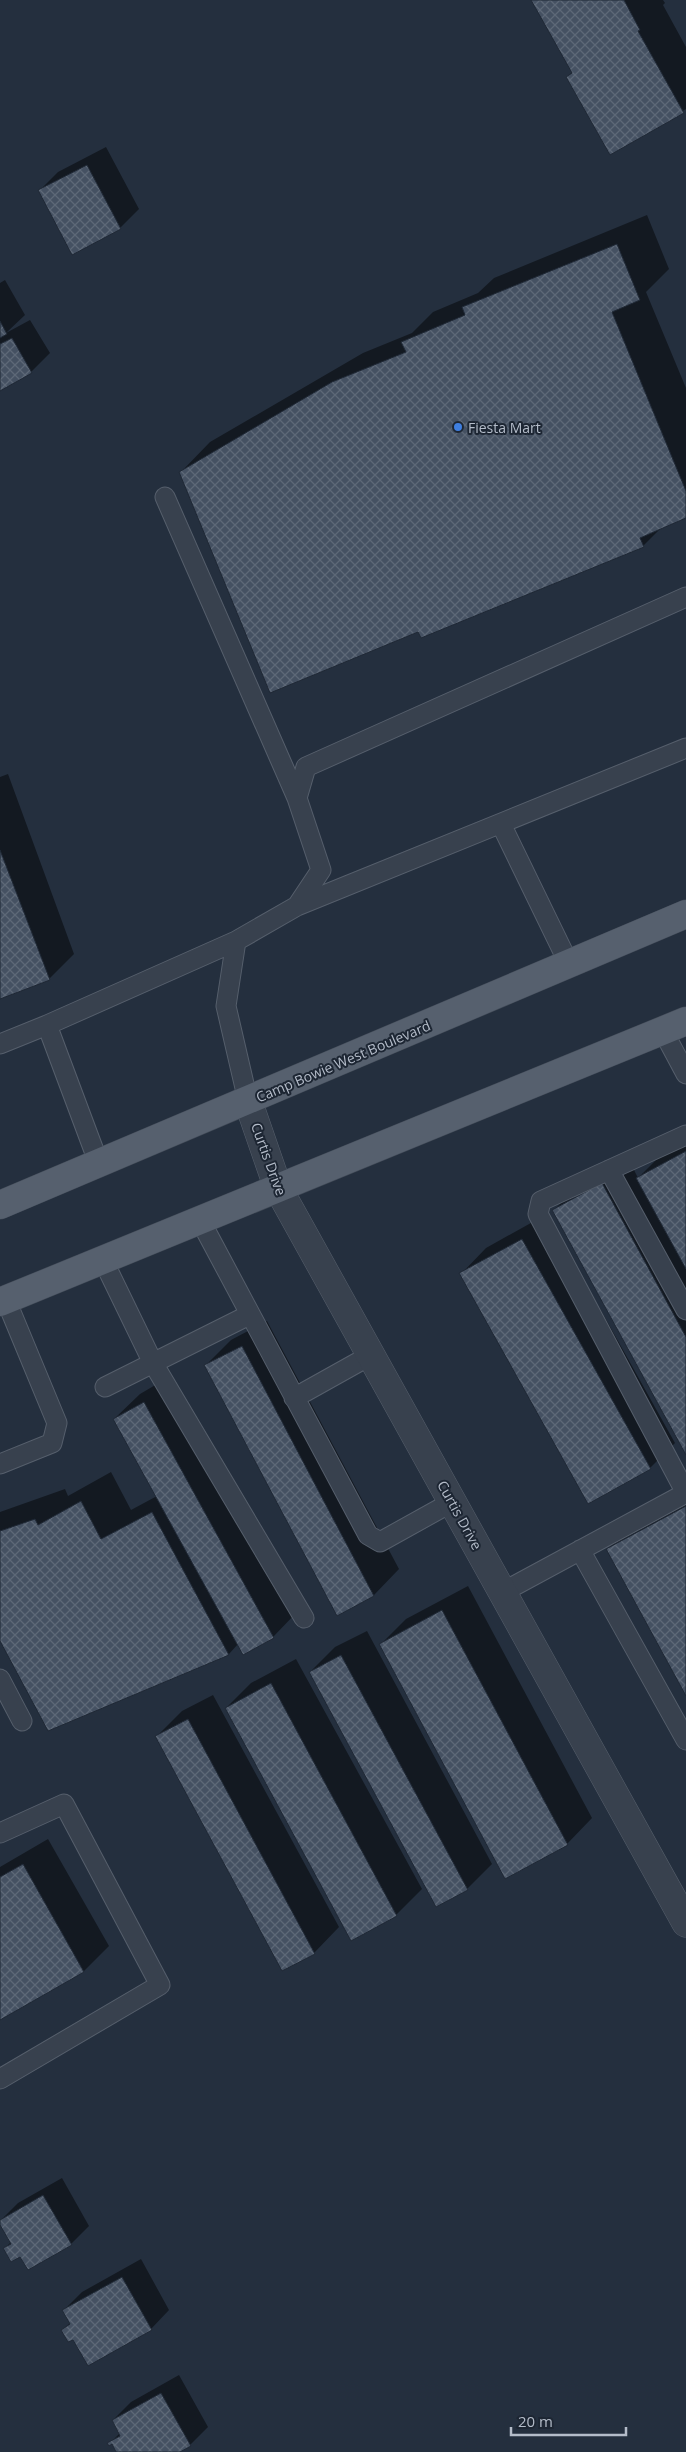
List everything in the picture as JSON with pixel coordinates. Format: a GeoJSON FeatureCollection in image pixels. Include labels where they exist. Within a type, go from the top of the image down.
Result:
{"type":"FeatureCollection","features":[{"type":"Feature","properties":{"kind":"main road","name":"Camp Bowie West Boulevard"},"geometry":{"type":"LineString","coordinates":[[0,1205],[248,1102],[686,914]]}},
{"type":"Feature","properties":{"kind":"main road"},"geometry":{"type":"LineString","coordinates":[[3,1301],[675,1026]]}},
{"type":"Feature","properties":{"kind":"street","name":"Curtis Drive"},"geometry":{"type":"LineString","coordinates":[[248,1102],[278,1188],[686,1923]]}},
{"type":"Feature","properties":{"kind":"lane"},"geometry":{"type":"LineString","coordinates":[[165,498],[297,798],[322,870],[297,906]]}},
{"type":"Feature","properties":{"kind":"lane"},"geometry":{"type":"LineString","coordinates":[[297,798],[306,766],[686,597]]}},
{"type":"Feature","properties":{"kind":"lane"},"geometry":{"type":"LineString","coordinates":[[0,1044],[236,941],[297,906],[686,748]]}},
{"type":"Feature","properties":{"kind":"lane"},"geometry":{"type":"LineString","coordinates":[[501,824],[569,964]]}},
{"type":"Feature","properties":{"kind":"lane"},"geometry":{"type":"LineString","coordinates":[[236,941],[226,1006],[248,1102]]}},
{"type":"Feature","properties":{"kind":"lane"},"geometry":{"type":"LineString","coordinates":[[46,1025],[100,1164]]}},
{"type":"Feature","properties":{"kind":"lane"},"geometry":{"type":"LineString","coordinates":[[675,1026],[686,1074]]}},
{"type":"Feature","properties":{"kind":"lane"},"geometry":{"type":"LineString","coordinates":[[503,1592],[686,1493],[538,1214],[541,1200],[686,1135]]}},
{"type":"Feature","properties":{"kind":"lane"},"geometry":{"type":"LineString","coordinates":[[609,1170],[686,1310]]}},
{"type":"Feature","properties":{"kind":"lane"},"geometry":{"type":"LineString","coordinates":[[200,1220],[368,1535],[380,1542],[452,1502]]}},
{"type":"Feature","properties":{"kind":"lane"},"geometry":{"type":"LineString","coordinates":[[103,1260],[154,1363],[304,1618]]}},
{"type":"Feature","properties":{"kind":"lane"},"geometry":{"type":"LineString","coordinates":[[0,1464],[52,1443],[56,1423],[3,1301]]}},
{"type":"Feature","properties":{"kind":"lane"},"geometry":{"type":"LineString","coordinates":[[105,1387],[249,1315]]}},
{"type":"Feature","properties":{"kind":"lane"},"geometry":{"type":"LineString","coordinates":[[294,1398],[371,1355]]}},
{"type":"Feature","properties":{"kind":"lane"},"geometry":{"type":"LineString","coordinates":[[580,1550],[686,1740]]}},
{"type":"Feature","properties":{"kind":"lane"},"geometry":{"type":"LineString","coordinates":[[0,1679],[22,1721]]}},
{"type":"Feature","properties":{"kind":"lane"},"geometry":{"type":"LineString","coordinates":[[0,1833],[64,1804],[160,1984],[0,2079]]}},
{"type":"Feature","properties":{"kind":"building"},"geometry":{"type":"Polygon","coordinates":[[[531,0],[624,0],[640,30],[638,31],[684,113],[610,155],[566,77],[572,73],[531,0]]]}},
{"type":"Feature","properties":{"kind":"building"},"geometry":{"type":"Polygon","coordinates":[[[87,165],[121,229],[72,255],[38,190],[87,165]]]}},
{"type":"Feature","properties":{"kind":"building","name":"Fiesta Mart"},"geometry":{"type":"Polygon","coordinates":[[[617,244],[640,300],[612,312],[686,491],[686,518],[640,538],[644,547],[421,638],[418,632],[270,693],[179,472],[332,382],[406,352],[401,342],[465,315],[462,307],[617,244]]]}},
{"type":"Feature","properties":{"kind":"building"},"geometry":{"type":"Polygon","coordinates":[[[0,321],[7,334],[0,338],[0,321]]]}},
{"type":"Feature","properties":{"kind":"building"},"geometry":{"type":"Polygon","coordinates":[[[12,338],[32,373],[0,391],[0,344],[12,338]]]}},
{"type":"Feature","properties":{"kind":"building"},"geometry":{"type":"Polygon","coordinates":[[[0,850],[50,980],[0,999],[0,850]]]}},
{"type":"Feature","properties":{"kind":"building"},"geometry":{"type":"Polygon","coordinates":[[[686,1151],[686,1269],[636,1178],[686,1151]]]}},
{"type":"Feature","properties":{"kind":"building"},"geometry":{"type":"Polygon","coordinates":[[[602,1183],[686,1337],[686,1455],[552,1210],[602,1183]]]}},
{"type":"Feature","properties":{"kind":"building"},"geometry":{"type":"Polygon","coordinates":[[[522,1239],[651,1469],[588,1504],[459,1273],[522,1239]]]}},
{"type":"Feature","properties":{"kind":"building"},"geometry":{"type":"Polygon","coordinates":[[[242,1346],[374,1596],[337,1616],[204,1365],[242,1346]]]}},
{"type":"Feature","properties":{"kind":"building"},"geometry":{"type":"Polygon","coordinates":[[[144,1402],[274,1638],[243,1655],[113,1419],[144,1402]]]}},
{"type":"Feature","properties":{"kind":"building"},"geometry":{"type":"Polygon","coordinates":[[[81,1501],[101,1539],[152,1512],[229,1655],[48,1731],[0,1641],[0,1531],[35,1519],[38,1525],[81,1501]]]}},
{"type":"Feature","properties":{"kind":"building"},"geometry":{"type":"Polygon","coordinates":[[[686,1506],[686,1696],[606,1549],[686,1506]]]}},
{"type":"Feature","properties":{"kind":"building"},"geometry":{"type":"Polygon","coordinates":[[[442,1610],[568,1845],[505,1879],[379,1644],[442,1610]]]}},
{"type":"Feature","properties":{"kind":"building"},"geometry":{"type":"Polygon","coordinates":[[[341,1655],[468,1890],[436,1907],[309,1672],[341,1655]]]}},
{"type":"Feature","properties":{"kind":"building"},"geometry":{"type":"Polygon","coordinates":[[[271,1683],[397,1916],[351,1941],[225,1708],[271,1683]]]}},
{"type":"Feature","properties":{"kind":"building"},"geometry":{"type":"Polygon","coordinates":[[[188,1719],[315,1954],[282,1971],[155,1736],[188,1719]]]}},
{"type":"Feature","properties":{"kind":"building"},"geometry":{"type":"Polygon","coordinates":[[[23,1864],[84,1972],[0,2020],[0,1877],[23,1864]]]}},
{"type":"Feature","properties":{"kind":"building"},"geometry":{"type":"Polygon","coordinates":[[[43,2195],[72,2245],[28,2270],[20,2257],[11,2262],[3,2248],[11,2244],[0,2225],[0,2220],[43,2195]]]}},
{"type":"Feature","properties":{"kind":"building"},"geometry":{"type":"Polygon","coordinates":[[[122,2277],[152,2330],[88,2366],[73,2340],[68,2342],[61,2330],[70,2324],[62,2310],[122,2277]]]}},
{"type":"Feature","properties":{"kind":"building"},"geometry":{"type":"Polygon","coordinates":[[[161,2393],[191,2446],[180,2452],[116,2452],[112,2444],[109,2446],[107,2443],[120,2436],[112,2420],[161,2393]]]}},
{"type":"Feature","properties":{"kind":"place","name":"Fiesta Mart"},"geometry":{"type":"Point","coordinates":[458,427]}}]}
